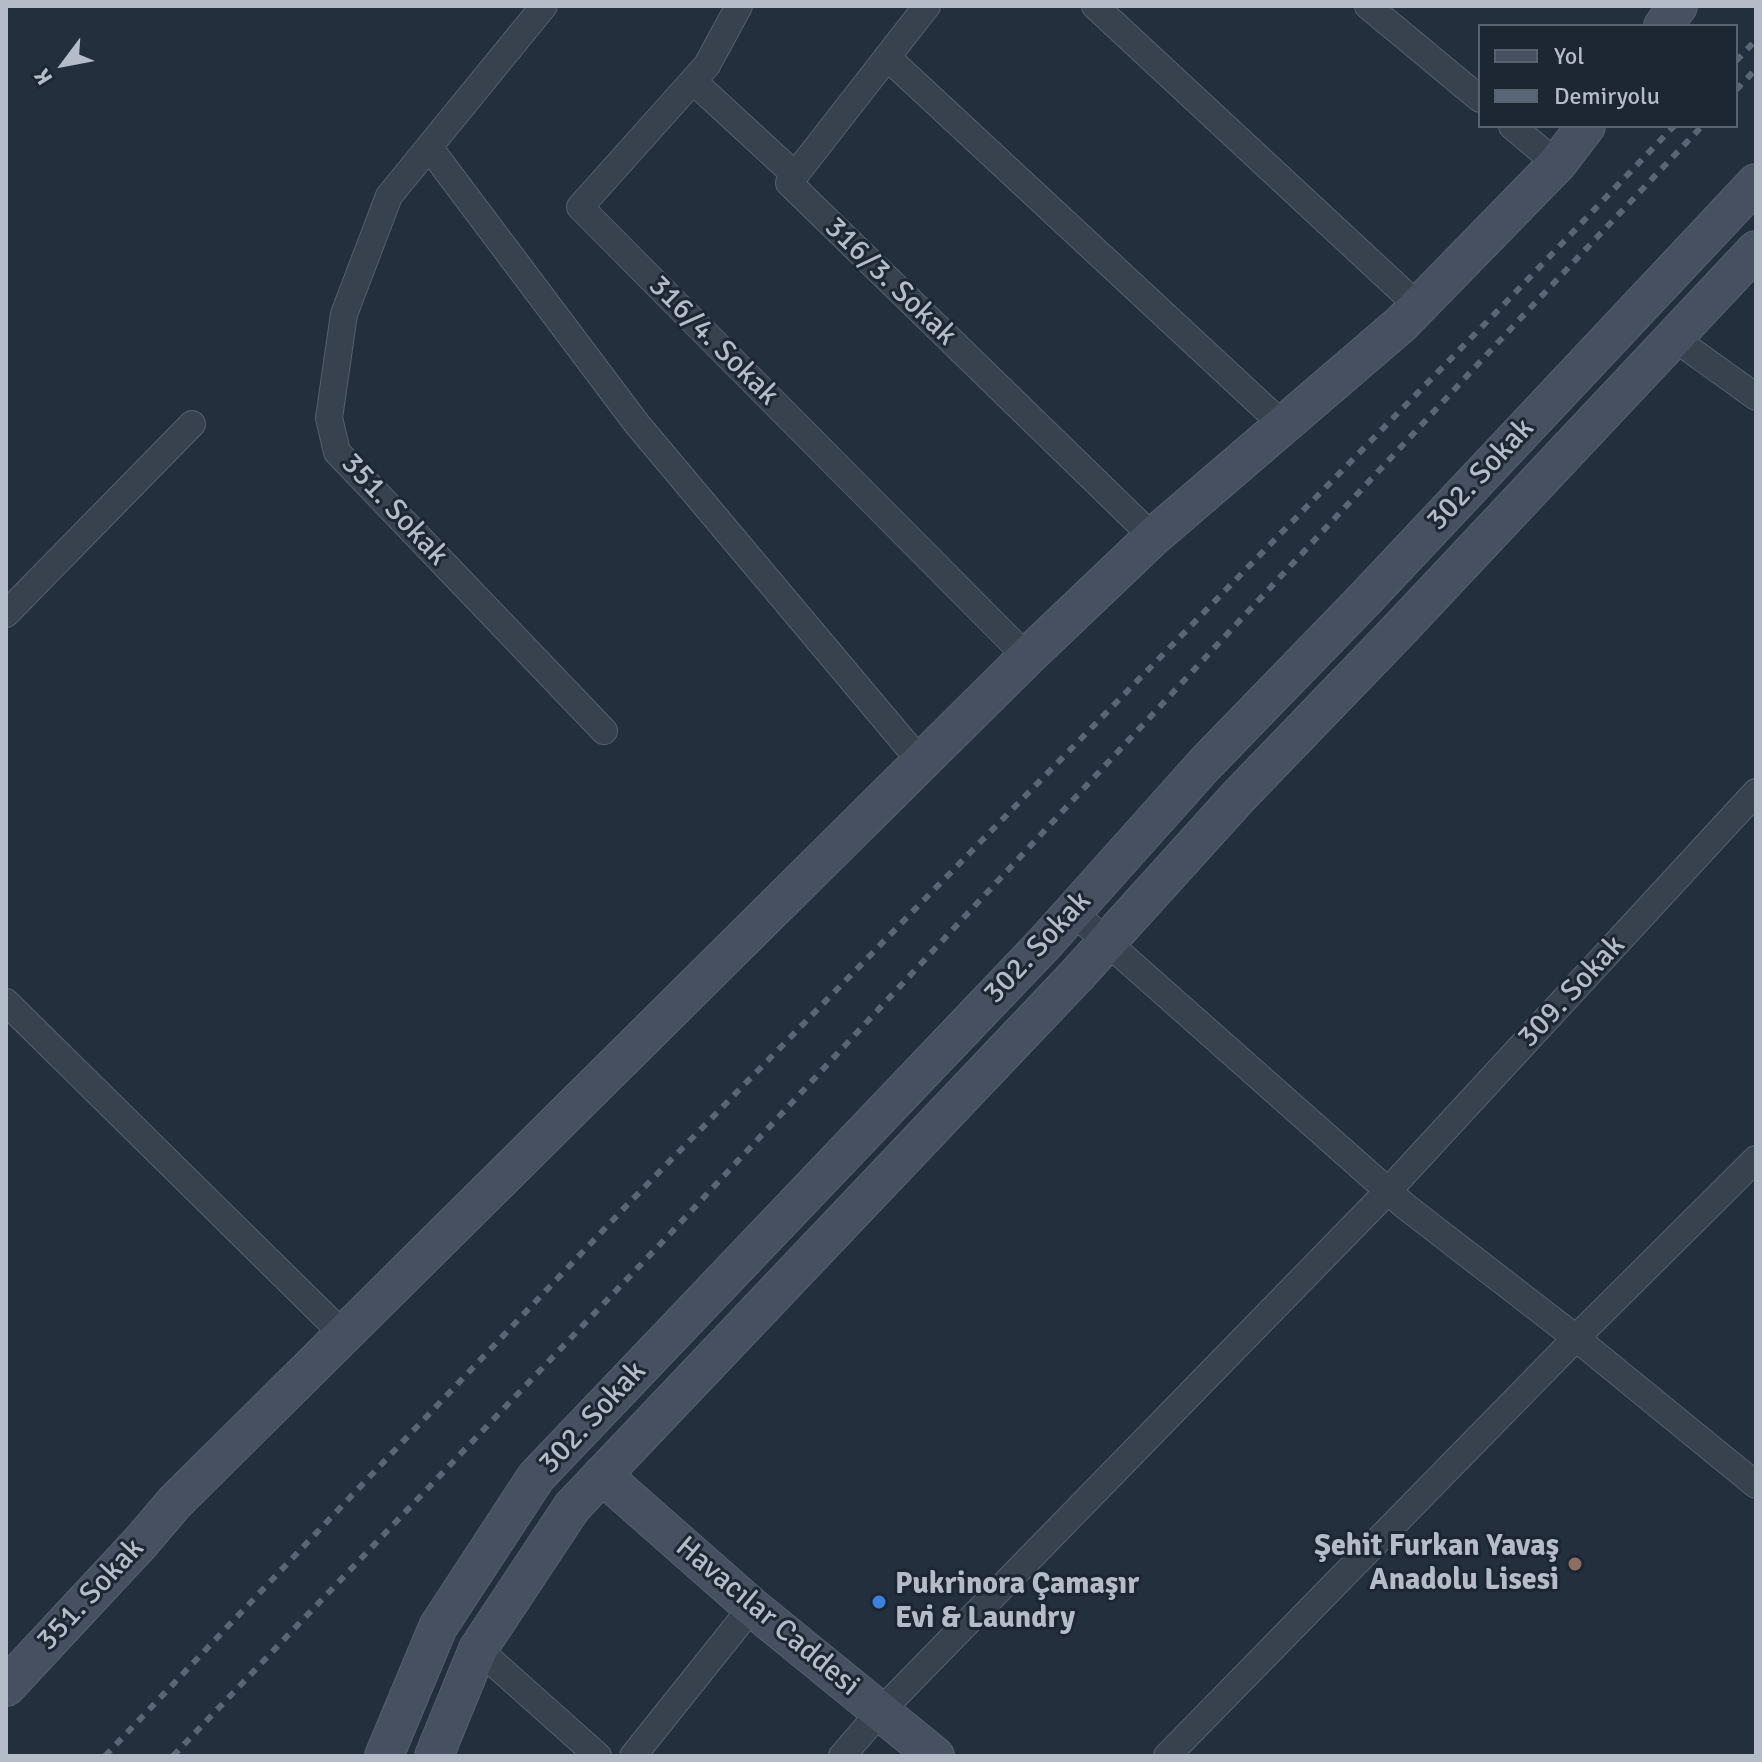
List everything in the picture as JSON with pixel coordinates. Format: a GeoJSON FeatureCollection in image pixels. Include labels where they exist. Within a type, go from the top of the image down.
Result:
{"type":"FeatureCollection","features":[{"type":"Feature","properties":{"kind":"main road"},"geometry":{"type":"LineString","coordinates":[[1664,24],[1678,6]]}},
{"type":"Feature","properties":{"kind":"main road","name":"351. Sokak"},"geometry":{"type":"LineString","coordinates":[[6,1687],[175,1502],[1027,657],[1153,537],[1401,324],[1557,164],[1584,128]]}},
{"type":"Feature","properties":{"kind":"main road","name":"302. Sokak"},"geometry":{"type":"LineString","coordinates":[[384,1756],[438,1627],[536,1477],[1073,912],[1205,764],[1365,599],[1756,183]]}},
{"type":"Feature","properties":{"kind":"main road","name":"302. Sokak"},"geometry":{"type":"LineString","coordinates":[[434,1756],[478,1649],[572,1507],[1077,975],[1239,796],[1756,250]]}},
{"type":"Feature","properties":{"kind":"main road","name":"Havacılar Caddesi"},"geometry":{"type":"LineString","coordinates":[[602,1475],[752,1607],[935,1756]]}},
{"type":"Feature","properties":{"kind":"street","name":"351. Sokak"},"geometry":{"type":"LineString","coordinates":[[544,6],[389,196],[344,314],[329,418],[337,452],[604,731]]}},
{"type":"Feature","properties":{"kind":"street","name":"316/4. Sokak"},"geometry":{"type":"LineString","coordinates":[[739,6],[707,65],[580,207],[1027,657]]}},
{"type":"Feature","properties":{"kind":"street"},"geometry":{"type":"LineString","coordinates":[[693,81],[795,175],[927,6]]}},
{"type":"Feature","properties":{"kind":"street"},"geometry":{"type":"LineString","coordinates":[[1095,6],[1418,306]]}},
{"type":"Feature","properties":{"kind":"street"},"geometry":{"type":"LineString","coordinates":[[1368,6],[1478,97]]}},
{"type":"Feature","properties":{"kind":"street"},"geometry":{"type":"LineString","coordinates":[[887,57],[1283,425]]}},
{"type":"Feature","properties":{"kind":"street"},"geometry":{"type":"LineString","coordinates":[[1514,128],[1557,164]]}},
{"type":"Feature","properties":{"kind":"street"},"geometry":{"type":"LineString","coordinates":[[429,147],[637,424],[921,762]]}},
{"type":"Feature","properties":{"kind":"street","name":"316/3. Sokak"},"geometry":{"type":"LineString","coordinates":[[795,175],[789,183],[1153,537]]}},
{"type":"Feature","properties":{"kind":"street"},"geometry":{"type":"LineString","coordinates":[[1674,338],[1756,397]]}},
{"type":"Feature","properties":{"kind":"street"},"geometry":{"type":"LineString","coordinates":[[6,614],[192,424]]}},
{"type":"Feature","properties":{"kind":"street","name":"309. Sokak"},"geometry":{"type":"LineString","coordinates":[[842,1756],[880,1712],[1388,1191],[1756,792]]}},
{"type":"Feature","properties":{"kind":"street"},"geometry":{"type":"LineString","coordinates":[[1073,912],[1405,1206],[1576,1338],[1756,1485]]}},
{"type":"Feature","properties":{"kind":"street"},"geometry":{"type":"LineString","coordinates":[[6,1002],[344,1335]]}},
{"type":"Feature","properties":{"kind":"street"},"geometry":{"type":"LineString","coordinates":[[1167,1756],[1576,1338],[1756,1159]]}},
{"type":"Feature","properties":{"kind":"street"},"geometry":{"type":"LineString","coordinates":[[633,1756],[752,1607]]}},
{"type":"Feature","properties":{"kind":"street"},"geometry":{"type":"LineString","coordinates":[[478,1649],[598,1756]]}},
{"type":"Feature","properties":{"kind":"railway"},"geometry":{"type":"LineString","coordinates":[[1738,59],[1756,40]]}},
{"type":"Feature","properties":{"kind":"railway"},"geometry":{"type":"LineString","coordinates":[[1738,88],[1756,69]]}},
{"type":"Feature","properties":{"kind":"railway"},"geometry":{"type":"LineString","coordinates":[[105,1756],[629,1203],[1672,128]]}},
{"type":"Feature","properties":{"kind":"railway"},"geometry":{"type":"LineString","coordinates":[[173,1756],[668,1236],[1700,128]]}},
{"type":"Feature","properties":{"kind":"place","name":"Şehit Furkan Yavaş Anadolu Lisesi"},"geometry":{"type":"Point","coordinates":[1575,1564]}},
{"type":"Feature","properties":{"kind":"place","name":"Pukrinora Çamaşır Evi & Laundry"},"geometry":{"type":"Point","coordinates":[879,1602]}}]}
